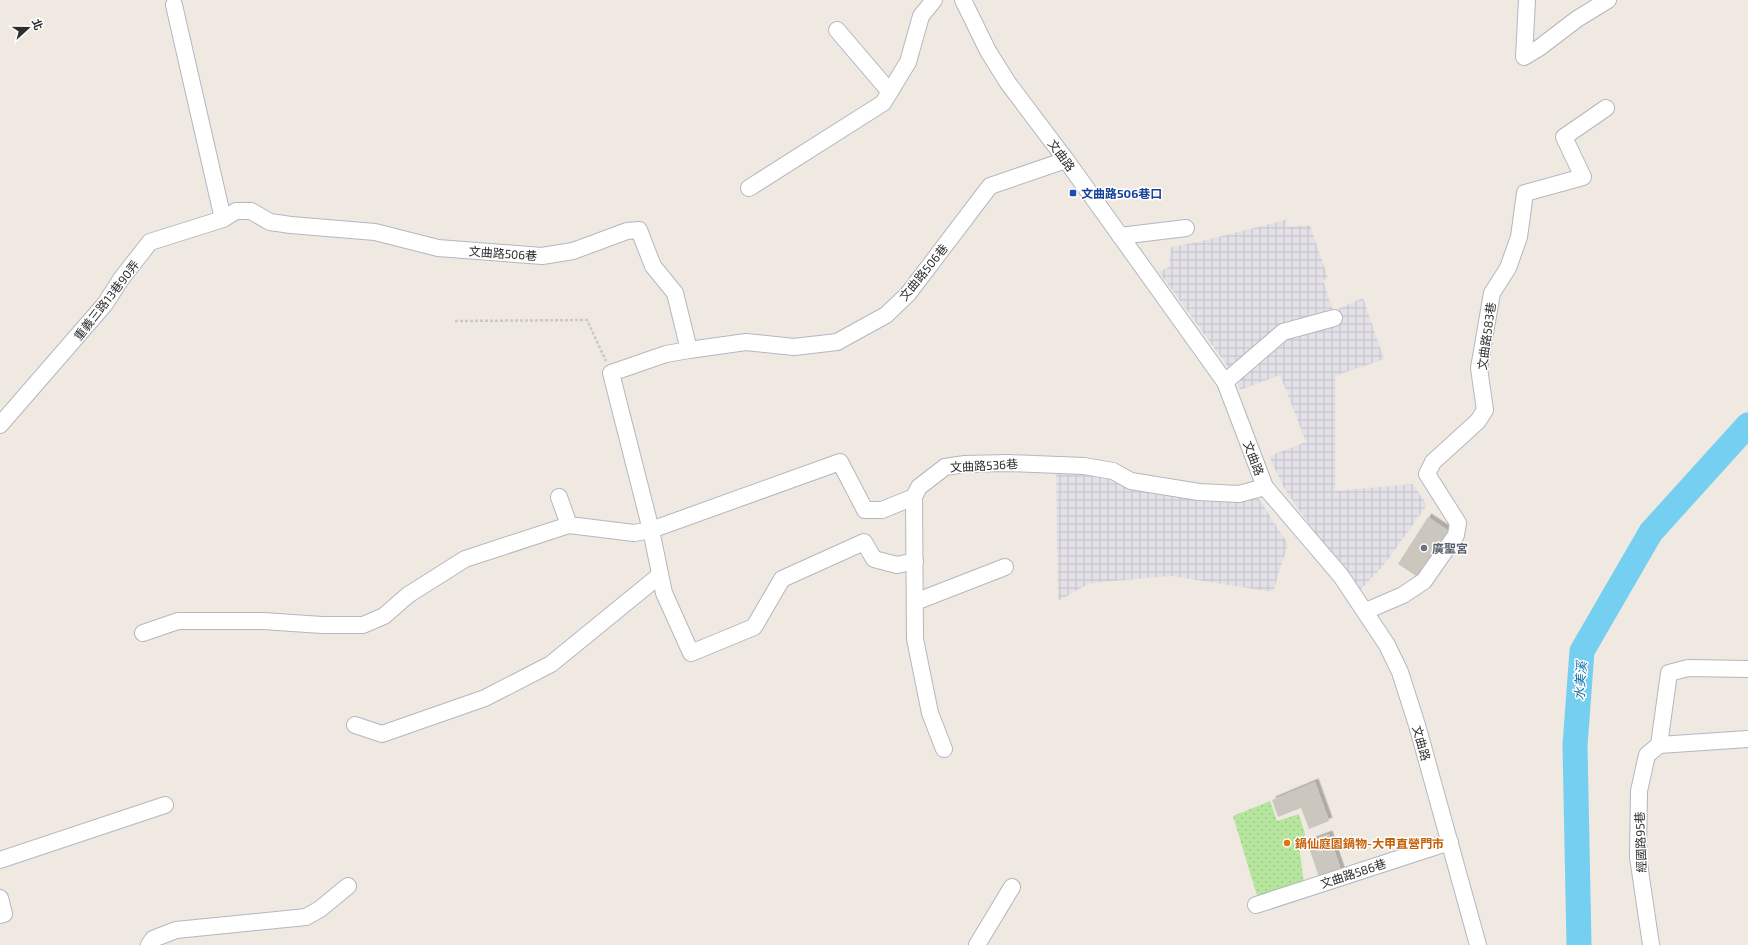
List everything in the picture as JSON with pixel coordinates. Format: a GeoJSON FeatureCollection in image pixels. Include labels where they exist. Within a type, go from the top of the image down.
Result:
{"type":"FeatureCollection","features":[{"type":"Feature","properties":{"kind":"street"},"geometry":{"type":"LineString","coordinates":[[865,128],[908,62],[922,16],[934,0]]}},
{"type":"Feature","properties":{"kind":"street","name":"文曲路"},"geometry":{"type":"LineString","coordinates":[[962,0],[988,51],[1008,83],[1066,160],[1225,382],[1265,487],[1341,576],[1387,645],[1400,672],[1417,724],[1478,945]]}},
{"type":"Feature","properties":{"kind":"street"},"geometry":{"type":"LineString","coordinates":[[1527,0],[1524,57],[1539,48],[1577,19],[1608,0]]}},
{"type":"Feature","properties":{"kind":"street"},"geometry":{"type":"LineString","coordinates":[[174,5],[230,215]]}},
{"type":"Feature","properties":{"kind":"street"},"geometry":{"type":"LineString","coordinates":[[837,30],[886,97]]}},
{"type":"Feature","properties":{"kind":"street"},"geometry":{"type":"LineString","coordinates":[[749,188],[886,97]]}},
{"type":"Feature","properties":{"kind":"street","name":"文曲路583巷"},"geometry":{"type":"LineString","coordinates":[[1366,612],[1403,595],[1424,581],[1456,535],[1458,523],[1427,474],[1433,462],[1478,421],[1485,410],[1479,368],[1492,293],[1508,268],[1519,237],[1525,193],[1584,177],[1564,137],[1606,108]]}},
{"type":"Feature","properties":{"kind":"street","name":"文曲路506巷"},"geometry":{"type":"LineString","coordinates":[[611,373],[666,354],[746,342],[794,347],[836,342],[886,315],[908,294],[990,186],[1066,160]]}},
{"type":"Feature","properties":{"kind":"street","name":"文曲路506巷"},"geometry":{"type":"LineString","coordinates":[[230,215],[251,211],[270,222],[375,232],[438,248],[542,256],[573,251],[627,231],[639,230],[653,266],[675,293],[689,350]]}},
{"type":"Feature","properties":{"kind":"street","name":"重義三路13巷90弄"},"geometry":{"type":"LineString","coordinates":[[0,425],[105,304],[121,279],[150,242],[230,215]]}},
{"type":"Feature","properties":{"kind":"street"},"geometry":{"type":"LineString","coordinates":[[1120,236],[1186,228]]}},
{"type":"Feature","properties":{"kind":"street"},"geometry":{"type":"LineString","coordinates":[[1225,382],[1283,332],[1334,318]]}},
{"type":"Feature","properties":{"kind":"street"},"geometry":{"type":"LineString","coordinates":[[611,373],[651,530],[664,593],[691,653],[754,627],[782,578],[864,542],[874,559],[898,565],[915,561]]}},
{"type":"Feature","properties":{"kind":"street"},"geometry":{"type":"LineString","coordinates":[[143,633],[178,621],[263,622],[322,626],[363,625],[384,616],[408,595],[465,559],[570,525],[634,533],[651,530],[840,462],[865,510],[882,510],[914,498],[915,639],[930,713],[944,749]]}},
{"type":"Feature","properties":{"kind":"street","name":"文曲路536巷"},"geometry":{"type":"LineString","coordinates":[[914,498],[919,487],[945,467],[965,464],[1007,463],[1084,466],[1113,471],[1131,481],[1199,492],[1239,494],[1265,487]]}},
{"type":"Feature","properties":{"kind":"street"},"geometry":{"type":"LineString","coordinates":[[559,497],[570,525]]}},
{"type":"Feature","properties":{"kind":"street"},"geometry":{"type":"LineString","coordinates":[[915,602],[1005,567]]}},
{"type":"Feature","properties":{"kind":"street"},"geometry":{"type":"LineString","coordinates":[[355,725],[382,734],[485,698],[551,664],[660,575]]}},
{"type":"Feature","properties":{"kind":"street"},"geometry":{"type":"LineString","coordinates":[[1748,668],[1688,668],[1669,673],[1658,745],[1748,739]]}},
{"type":"Feature","properties":{"kind":"street","name":"經國路95巷"},"geometry":{"type":"LineString","coordinates":[[1652,945],[1638,857],[1639,791],[1646,755],[1658,745]]}},
{"type":"Feature","properties":{"kind":"street"},"geometry":{"type":"LineString","coordinates":[[0,860],[165,805]]}},
{"type":"Feature","properties":{"kind":"street","name":"文曲路586巷"},"geometry":{"type":"LineString","coordinates":[[1256,905],[1450,842]]}},
{"type":"Feature","properties":{"kind":"street"},"geometry":{"type":"LineString","coordinates":[[149,945],[153,939],[176,930],[306,917],[320,909],[348,886]]}},
{"type":"Feature","properties":{"kind":"street"},"geometry":{"type":"LineString","coordinates":[[976,945],[1012,887]]}},
{"type":"Feature","properties":{"kind":"street"},"geometry":{"type":"LineString","coordinates":[[0,898],[4,914],[0,915]]}},
{"type":"Feature","properties":{"kind":"path"},"geometry":{"type":"LineString","coordinates":[[455,321],[587,320],[611,373]]}},
{"type":"Feature","properties":{"kind":"shaded area"},"geometry":{"type":"Polygon","coordinates":[[[1286,220],[1287,227],[1310,225],[1328,278],[1323,280],[1333,311],[1363,298],[1384,359],[1335,376],[1335,491],[1413,484],[1427,505],[1383,566],[1357,593],[1284,488],[1269,456],[1306,442],[1280,375],[1240,390],[1234,375],[1159,272],[1169,267],[1171,247],[1198,242],[1286,220]]]}},
{"type":"Feature","properties":{"kind":"shaded area"},"geometry":{"type":"Polygon","coordinates":[[[1056,468],[1124,481],[1254,491],[1288,544],[1273,592],[1171,576],[1090,583],[1058,601],[1056,468]]]}},
{"type":"Feature","properties":{"kind":"green space"},"geometry":{"type":"Polygon","coordinates":[[[1270,801],[1277,821],[1299,814],[1305,834],[1300,852],[1304,885],[1258,899],[1233,816],[1270,801]]]}},
{"type":"Feature","properties":{"kind":"building","name":"廣聖宮"},"geometry":{"type":"Polygon","coordinates":[[[1428,517],[1449,531],[1419,578],[1398,564],[1428,517]]]}},
{"type":"Feature","properties":{"kind":"building"},"geometry":{"type":"Polygon","coordinates":[[[1315,782],[1329,821],[1309,829],[1301,808],[1278,817],[1272,800],[1315,782]]]}},
{"type":"Feature","properties":{"kind":"building"},"geometry":{"type":"Polygon","coordinates":[[[1329,834],[1342,873],[1320,880],[1307,842],[1329,834]]]}},
{"type":"Feature","properties":{"kind":"waterway","name":"水美溪"},"geometry":{"type":"LineString","coordinates":[[1579,945],[1575,745],[1582,651],[1651,532],[1748,425]]}},
{"type":"Feature","properties":{"kind":"place","name":"文曲路506巷口"},"geometry":{"type":"Point","coordinates":[1073,193]}},
{"type":"Feature","properties":{"kind":"place","name":"廣聖宮"},"geometry":{"type":"Point","coordinates":[1424,548]}},
{"type":"Feature","properties":{"kind":"place","name":"鍋仙庭園鍋物-大甲直營門市"},"geometry":{"type":"Point","coordinates":[1287,843]}}]}
